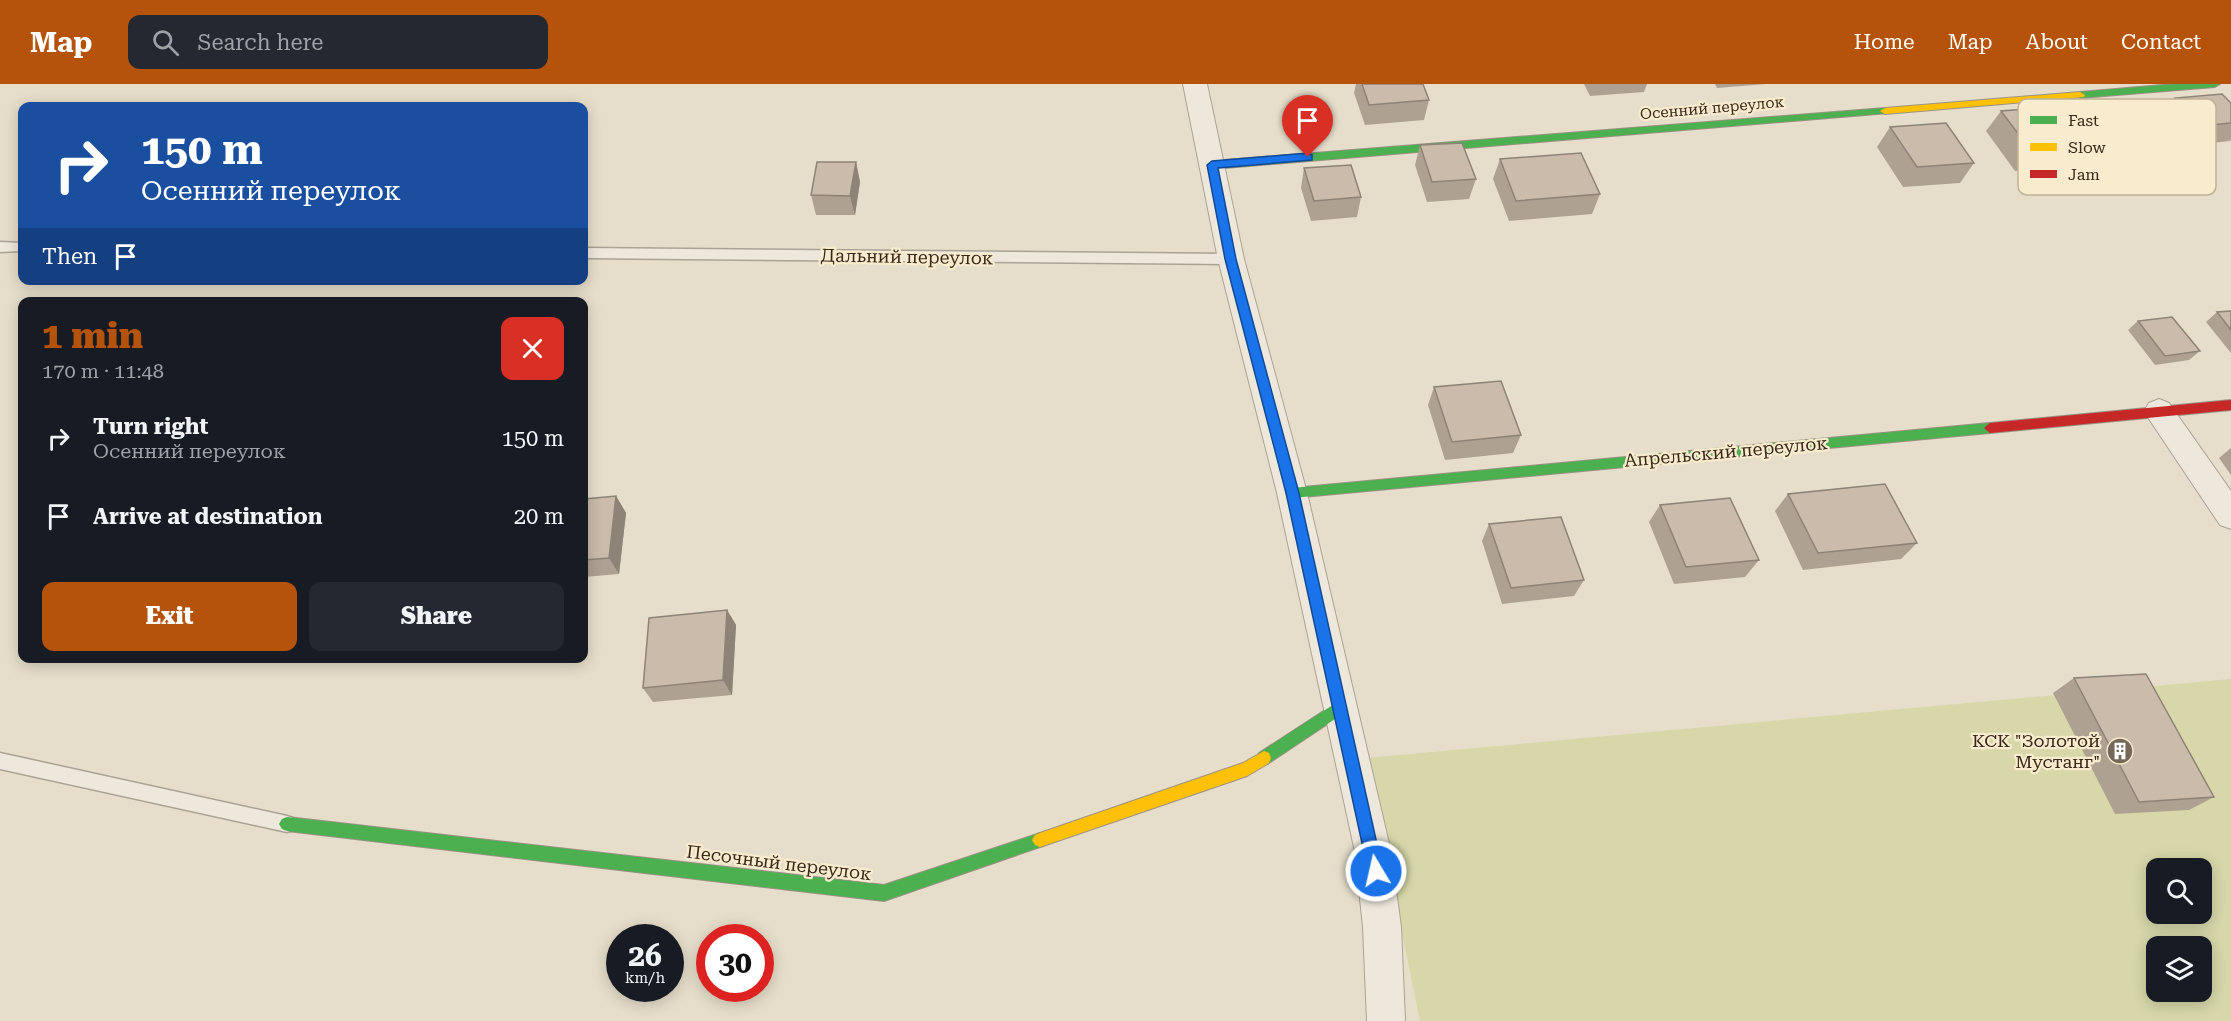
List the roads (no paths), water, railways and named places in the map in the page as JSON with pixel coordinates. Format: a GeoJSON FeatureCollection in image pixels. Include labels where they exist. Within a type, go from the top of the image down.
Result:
{"type":"FeatureCollection","features":[{"type":"Feature","properties":{"kind":"street"},"geometry":{"type":"LineString","coordinates":[[1196,84],[1231,259],[1292,493],[1373,852],[1382,927],[1386,1021]]}},
{"type":"Feature","properties":{"kind":"street","name":"Осенний переулок"},"geometry":{"type":"LineString","coordinates":[[2029,99],[2215,84]]}},
{"type":"Feature","properties":{"kind":"street","name":"Осенний переулок"},"geometry":{"type":"LineString","coordinates":[[1212,165],[2018,100]]}},
{"type":"Feature","properties":{"kind":"street","name":"Апрельский переулок"},"geometry":{"type":"LineString","coordinates":[[1292,493],[2231,405]]}},
{"type":"Feature","properties":{"kind":"street"},"geometry":{"type":"LineString","coordinates":[[2159,411],[2231,516]]}},
{"type":"Feature","properties":{"kind":"street","name":"Песочный переулок"},"geometry":{"type":"LineString","coordinates":[[286,824],[884,893],[1247,769],[1339,708]]}},
{"type":"Feature","properties":{"kind":"lane"},"geometry":{"type":"LineString","coordinates":[[0,247],[18,247]]}},
{"type":"Feature","properties":{"kind":"lane","name":"Дальний переулок"},"geometry":{"type":"LineString","coordinates":[[588,253],[1231,259]]}},
{"type":"Feature","properties":{"kind":"lane"},"geometry":{"type":"LineString","coordinates":[[0,761],[286,824]]}},
{"type":"Feature","properties":{"kind":"place","name":"КСК \"Золотой Мустанг\""},"geometry":{"type":"Point","coordinates":[2120,751]}}]}
